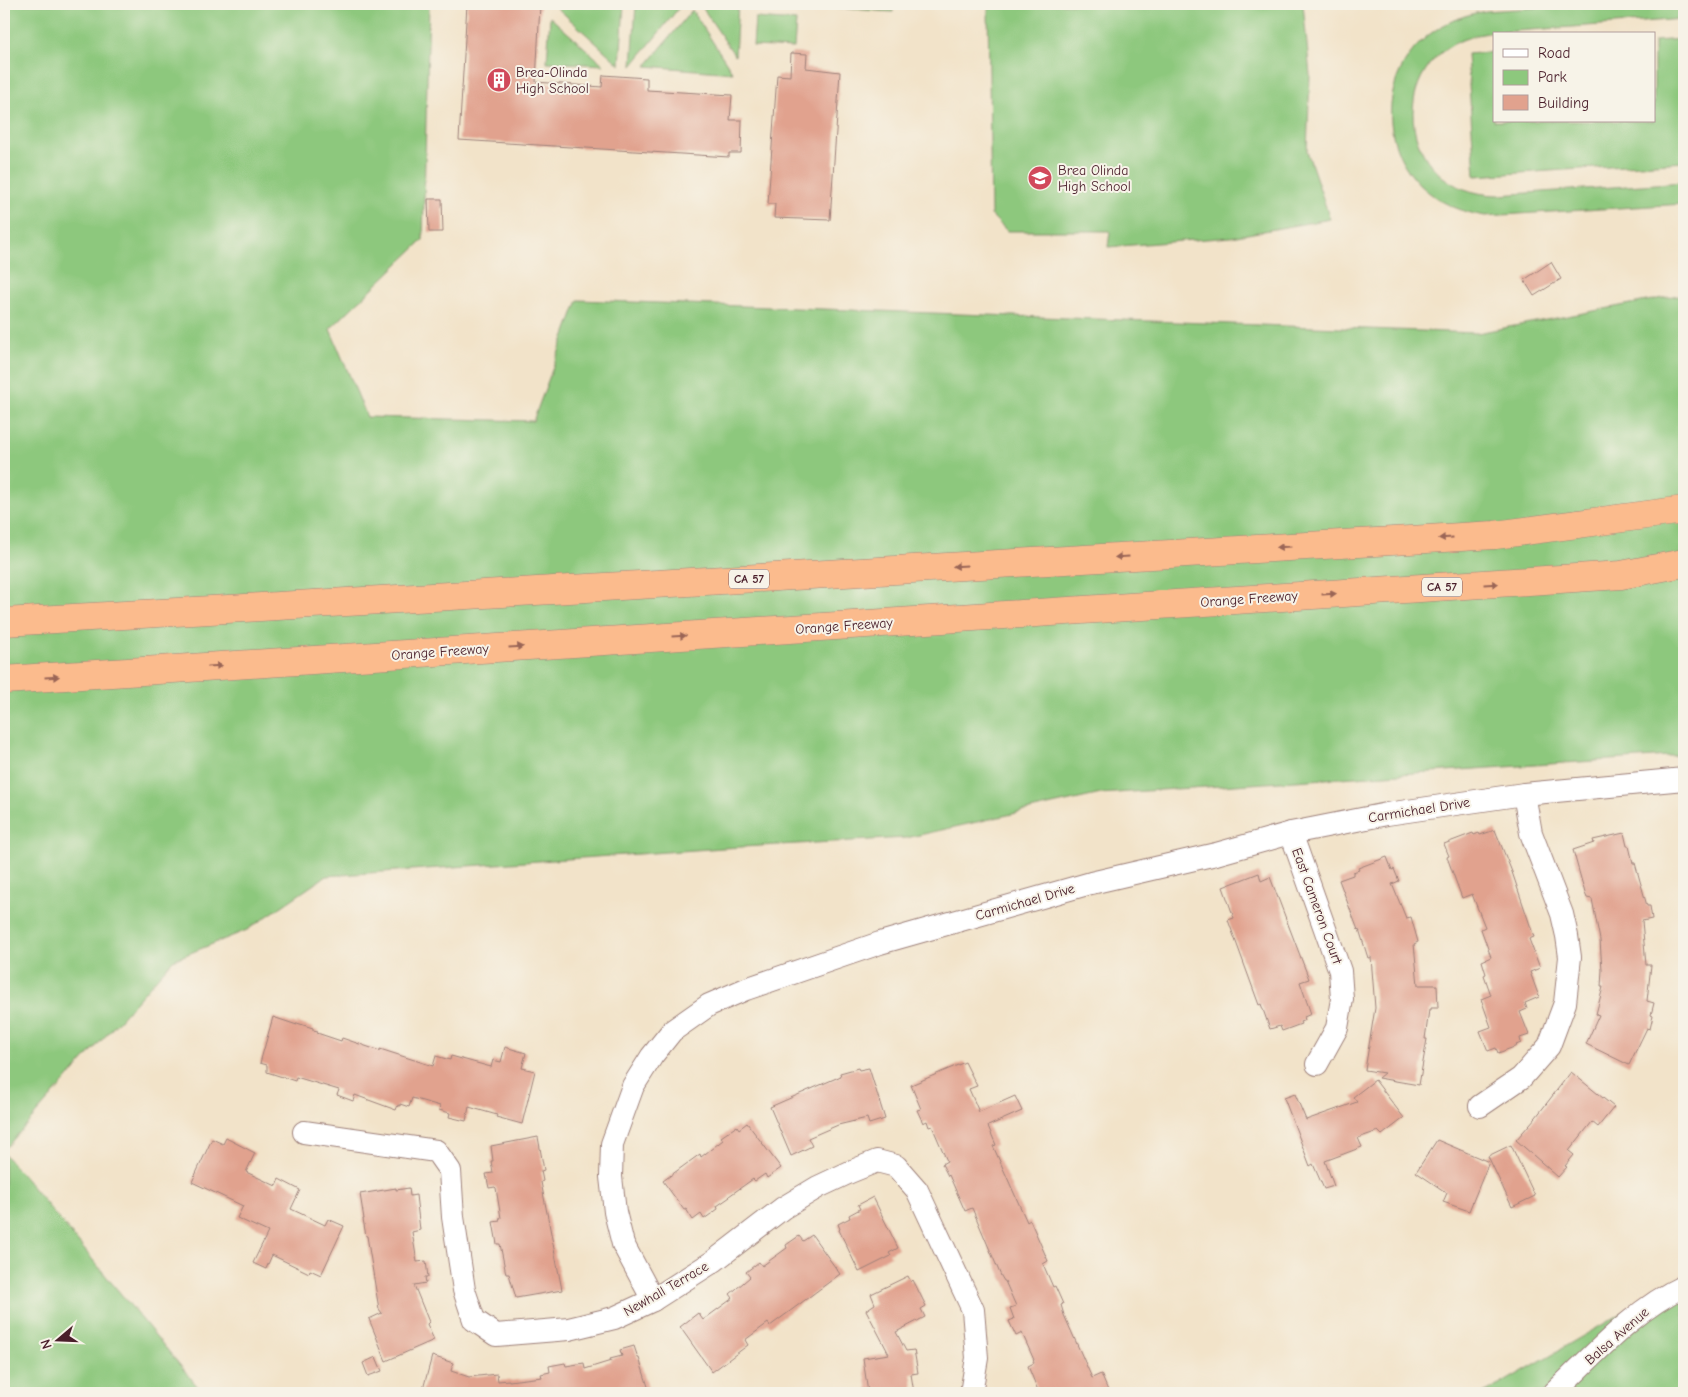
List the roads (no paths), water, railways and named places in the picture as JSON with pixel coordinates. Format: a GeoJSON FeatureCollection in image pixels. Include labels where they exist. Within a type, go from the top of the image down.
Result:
{"type":"FeatureCollection","features":[{"type":"Feature","properties":{"kind":"highway"},"geometry":{"type":"LineString","coordinates":[[1495,535],[1684,492]]}},
{"type":"Feature","properties":{"kind":"highway","name":"CA 57"},"geometry":{"type":"LineString","coordinates":[[4,622],[1495,535],[1684,510]]}},
{"type":"Feature","properties":{"kind":"highway","name":"Orange Freeway"},"geometry":{"type":"LineString","coordinates":[[4,680],[1621,575],[1684,564]]}},
{"type":"Feature","properties":{"kind":"highway"},"geometry":{"type":"LineString","coordinates":[[1621,575],[1684,573]]}},
{"type":"Feature","properties":{"kind":"street","name":"Carmichael Drive"},"geometry":{"type":"LineString","coordinates":[[652,1300],[623,1244],[615,1212],[611,1177],[612,1144],[633,1086],[652,1056],[672,1031],[709,1005],[746,989],[880,943],[1092,883],[1216,854],[1291,833],[1387,814],[1524,794],[1684,778]]}},
{"type":"Feature","properties":{"kind":"street"},"geometry":{"type":"LineString","coordinates":[[1480,1106],[1521,1078],[1549,1046],[1565,1003],[1570,957],[1562,914],[1531,833],[1524,794]]}},
{"type":"Feature","properties":{"kind":"street","name":"East Cameron Court"},"geometry":{"type":"LineString","coordinates":[[1291,833],[1340,970],[1342,1000],[1337,1028],[1317,1064]]}},
{"type":"Feature","properties":{"kind":"street","name":"Newhall Terrace"},"geometry":{"type":"LineString","coordinates":[[304,1132],[436,1151],[450,1171],[453,1217],[464,1290],[474,1320],[496,1335],[569,1329],[614,1318],[652,1300],[714,1261],[783,1208],[818,1187],[877,1161],[896,1166],[917,1190],[973,1310],[978,1358],[971,1393]]}},
{"type":"Feature","properties":{"kind":"street","name":"Balsa Avenue"},"geometry":{"type":"LineString","coordinates":[[1554,1393],[1622,1328],[1667,1295],[1684,1286]]}},
{"type":"Feature","properties":{"kind":"place","name":"Brea-Olinda High School"},"geometry":{"type":"Point","coordinates":[499,80]}},
{"type":"Feature","properties":{"kind":"place","name":"Brea Olinda High School"},"geometry":{"type":"Point","coordinates":[1040,178]}}]}
